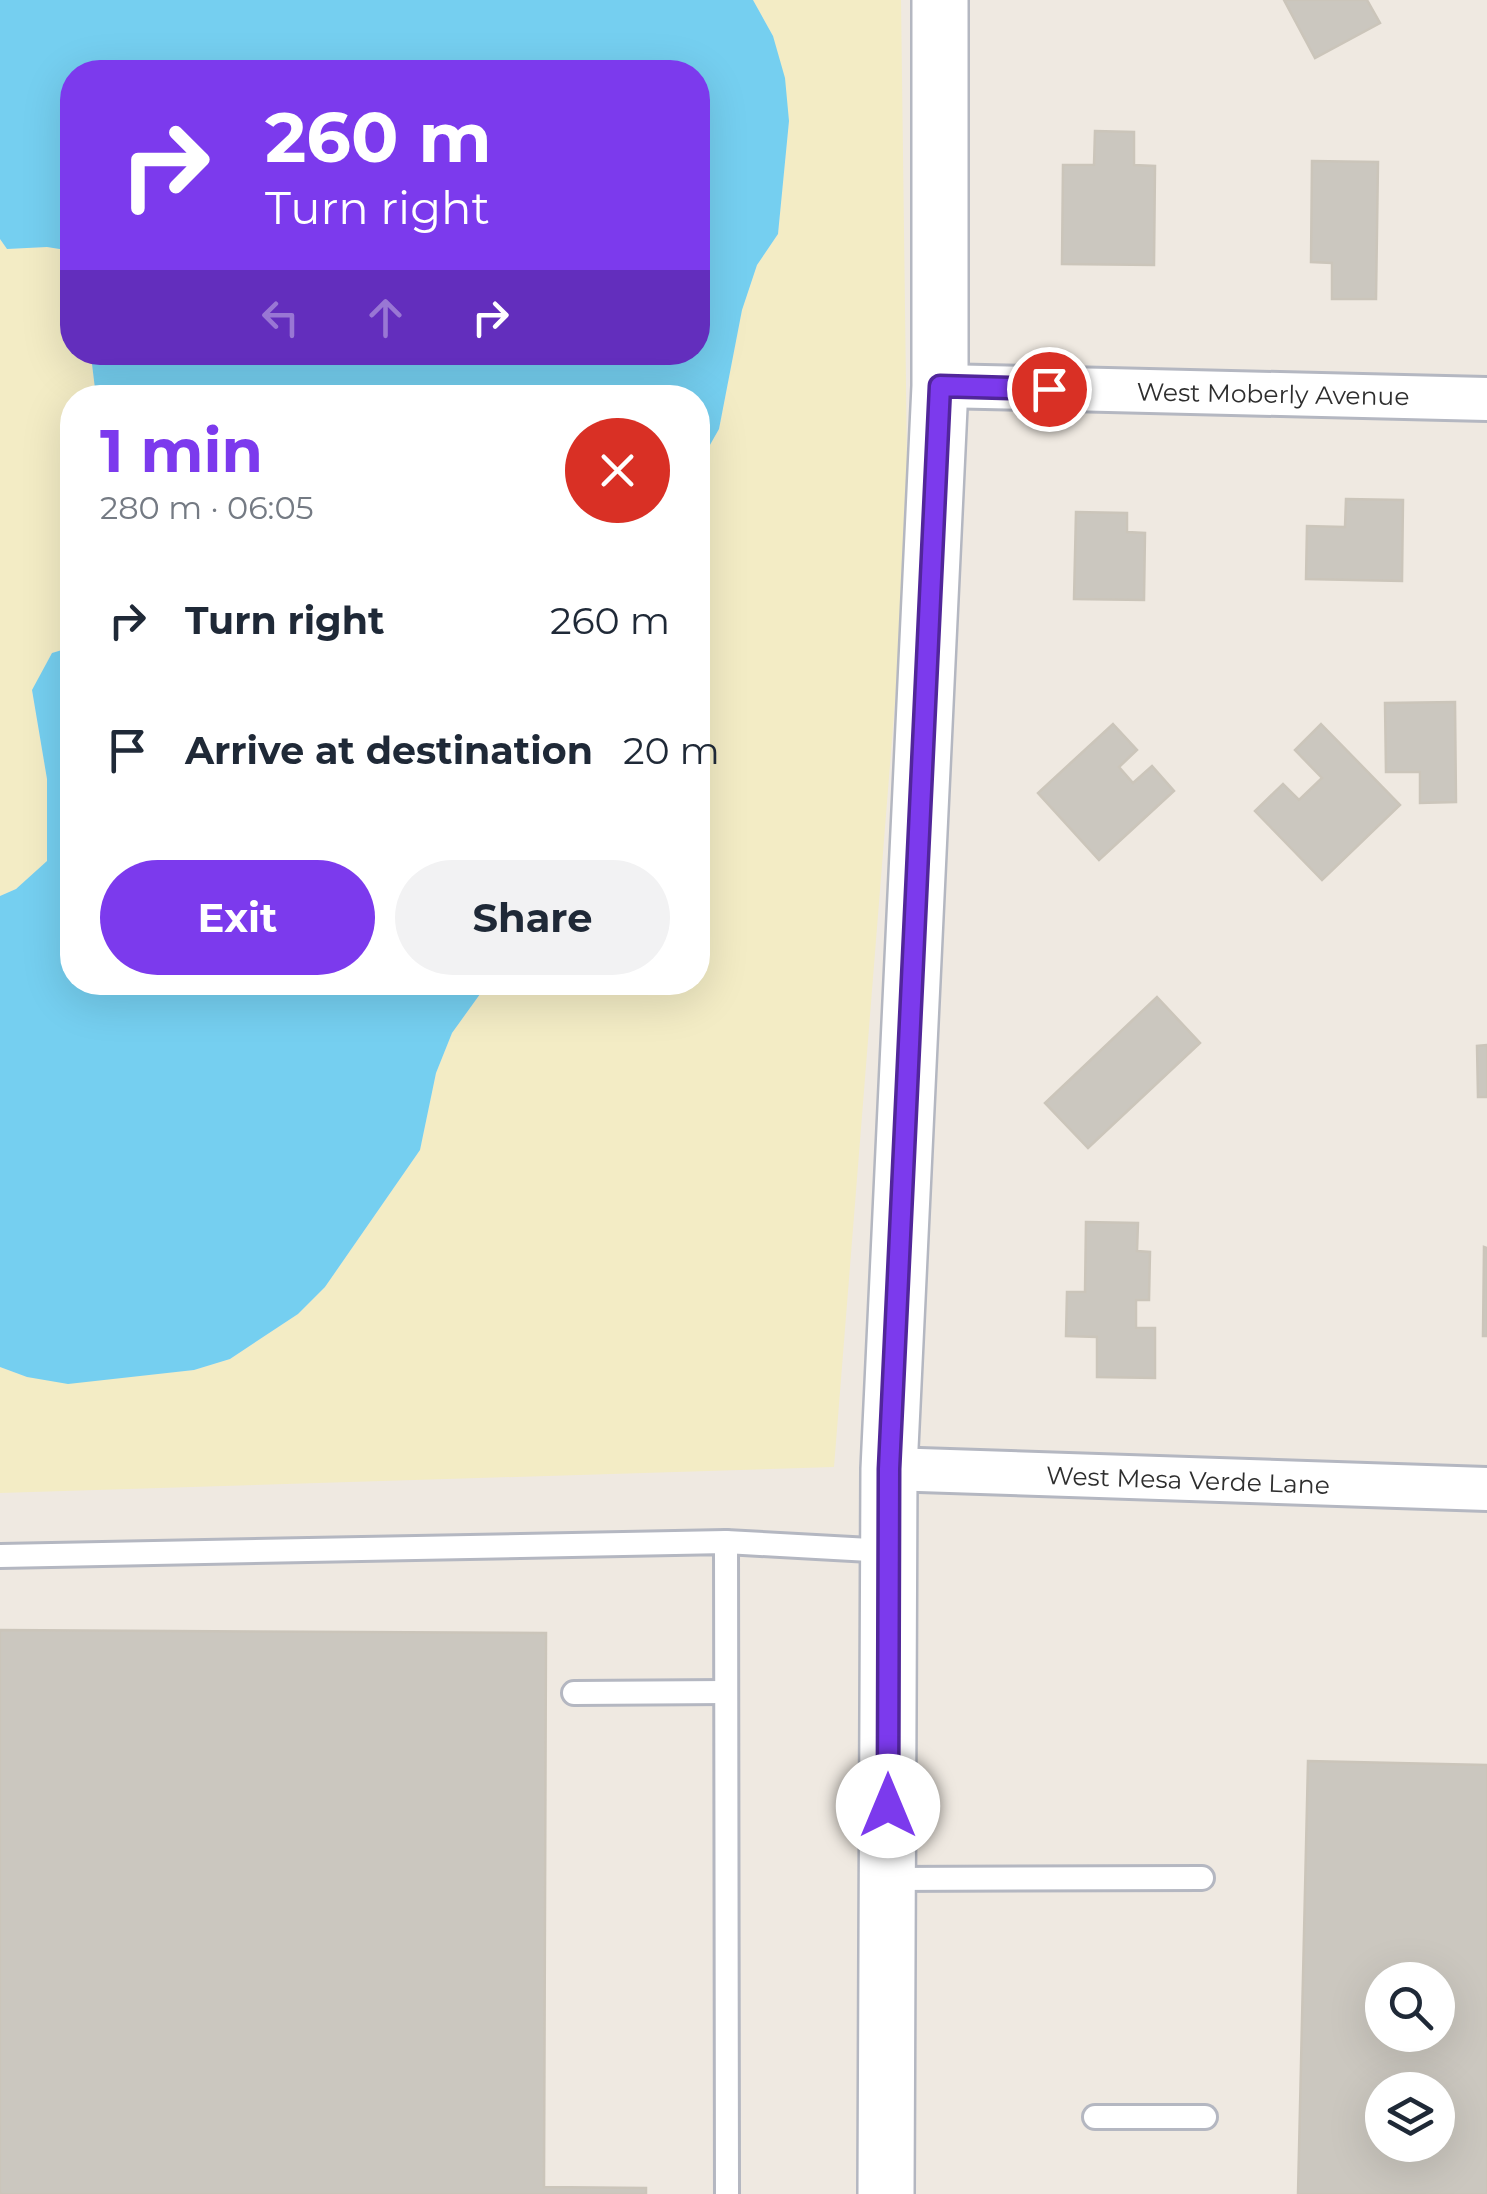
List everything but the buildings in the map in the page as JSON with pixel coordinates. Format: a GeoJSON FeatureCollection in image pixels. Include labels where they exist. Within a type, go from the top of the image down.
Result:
{"type":"FeatureCollection","features":[{"type":"Feature","properties":{"kind":"main road"},"geometry":{"type":"LineString","coordinates":[[886,2194],[889,1469],[940,386],[940,0]]}},
{"type":"Feature","properties":{"kind":"street","name":"West Moberly Avenue"},"geometry":{"type":"LineString","coordinates":[[940,386],[1487,399]]}},
{"type":"Feature","properties":{"kind":"street","name":"West Mesa Verde Lane"},"geometry":{"type":"LineString","coordinates":[[889,1469],[1487,1489]]}},
{"type":"Feature","properties":{"kind":"lane"},"geometry":{"type":"LineString","coordinates":[[726,1542],[727,2194]]}},
{"type":"Feature","properties":{"kind":"lane"},"geometry":{"type":"LineString","coordinates":[[0,1556],[726,1542],[888,1550]]}},
{"type":"Feature","properties":{"kind":"lane"},"geometry":{"type":"LineString","coordinates":[[574,1693],[726,1692]]}},
{"type":"Feature","properties":{"kind":"lane"},"geometry":{"type":"LineString","coordinates":[[888,1879],[1202,1878]]}},
{"type":"Feature","properties":{"kind":"lane"},"geometry":{"type":"LineString","coordinates":[[1095,2116],[1205,2117]]}},
{"type":"Feature","properties":{"kind":"sand"},"geometry":{"type":"Polygon","coordinates":[[[753,0],[901,0],[908,539],[834,1467],[0,1493],[0,1367],[27,1377],[110,1379],[194,1370],[230,1359],[298,1314],[325,1287],[420,1150],[436,1073],[452,1033],[479,995],[710,995],[710,445],[719,429],[742,310],[757,265],[778,234],[789,121],[773,36],[753,0]]]}},
{"type":"Feature","properties":{"kind":"sand"},"geometry":{"type":"Polygon","coordinates":[[[0,239],[7,249],[60,249],[60,365],[92,365],[95,385],[60,385],[60,651],[52,653],[32,691],[47,779],[47,862],[16,889],[0,896],[0,239]]]}},
{"type":"Feature","properties":{"kind":"water"},"geometry":{"type":"Polygon","coordinates":[[[0,0],[753,0],[773,36],[785,78],[789,121],[778,234],[757,265],[742,310],[719,429],[710,445],[710,385],[95,385],[92,365],[710,365],[710,60],[60,60],[60,249],[7,249],[0,239],[0,0]]]}},
{"type":"Feature","properties":{"kind":"water"},"geometry":{"type":"Polygon","coordinates":[[[60,651],[60,995],[479,995],[452,1033],[436,1073],[420,1150],[325,1287],[298,1314],[230,1359],[194,1370],[68,1384],[27,1377],[0,1367],[0,896],[16,889],[47,861],[47,779],[32,690],[52,653],[60,651]]]}},
{"type":"Feature","properties":{"kind":"route"},"geometry":{"type":"LineString","coordinates":[[888,1806],[889,1469],[940,386],[1049,389]]}}]}
